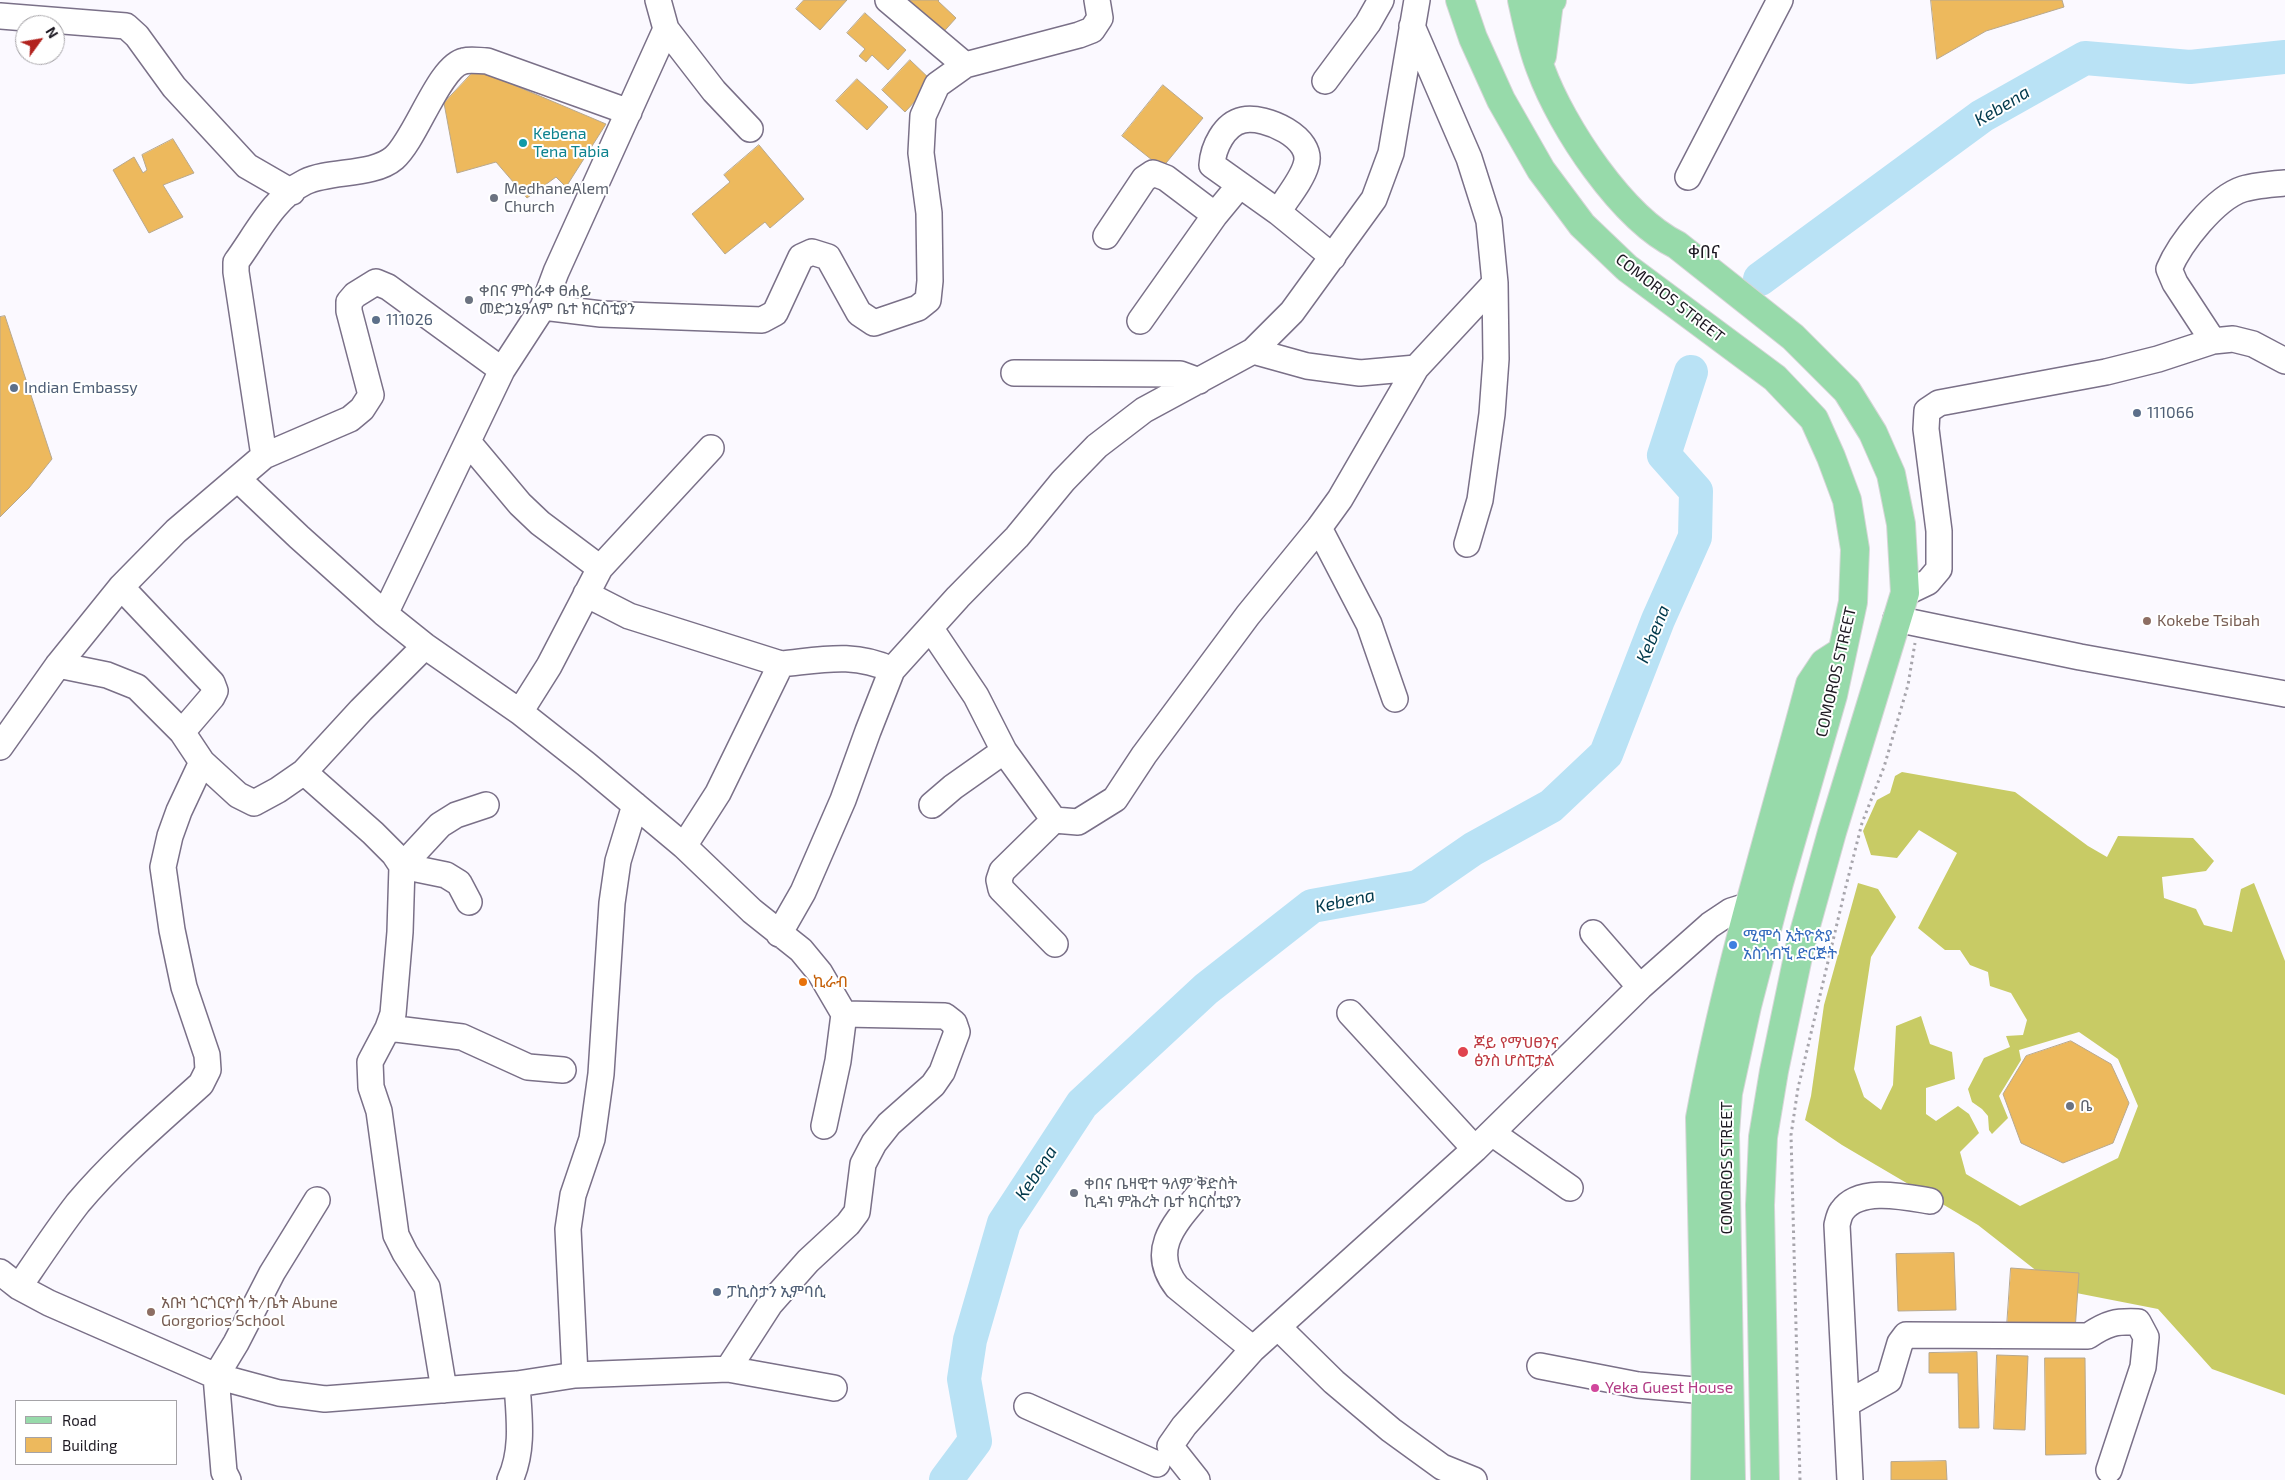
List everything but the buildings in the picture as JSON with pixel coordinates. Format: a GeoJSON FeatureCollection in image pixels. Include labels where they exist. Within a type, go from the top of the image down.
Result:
{"type":"FeatureCollection","features":[{"type":"Feature","properties":{"kind":"main road","name":"COMOROS STREET"},"geometry":{"type":"LineString","coordinates":[[1460,0],[1473,38],[1501,100],[1541,170],[1582,225],[1627,268],[1775,378],[1814,419],[1847,500],[1855,549],[1853,602],[1833,696],[1779,883],[1728,1093],[1724,1134],[1730,1480]]}},
{"type":"Feature","properties":{"kind":"main road","name":"COMOROS STREET"},"geometry":{"type":"LineString","coordinates":[[1522,0],[1541,70],[1558,107],[1584,152],[1619,196],[1661,237],[1677,245],[1793,337],[1847,391],[1873,433],[1891,474],[1901,524],[1900,606],[1800,947],[1774,1071],[1763,1136],[1760,1205],[1765,1480]]}},
{"type":"Feature","properties":{"kind":"main road"},"geometry":{"type":"LineString","coordinates":[[1541,70],[1544,33],[1549,3],[1552,0]]}},
{"type":"Feature","properties":{"kind":"main road"},"geometry":{"type":"LineString","coordinates":[[1705,1480],[1706,1392],[1700,1118],[1708,1073],[1750,905],[1810,684],[1824,663],[1841,652]]}},
{"type":"Feature","properties":{"kind":"street"},"geometry":{"type":"LineString","coordinates":[[658,0],[666,29],[714,91],[750,129]]}},
{"type":"Feature","properties":{"kind":"street"},"geometry":{"type":"LineString","coordinates":[[888,0],[965,65]]}},
{"type":"Feature","properties":{"kind":"street"},"geometry":{"type":"LineString","coordinates":[[543,307],[600,314],[762,320],[775,313],[801,257],[812,252],[828,257],[860,313],[874,324],[918,308],[928,300],[930,281],[929,213],[921,154],[923,116],[936,85],[965,65],[1092,30],[1100,18],[1096,0]]}},
{"type":"Feature","properties":{"kind":"street"},"geometry":{"type":"LineString","coordinates":[[1325,82],[1368,23],[1381,0]]}},
{"type":"Feature","properties":{"kind":"street"},"geometry":{"type":"LineString","coordinates":[[779,934],[803,892],[843,800],[892,670],[958,597],[1017,537],[1063,481],[1096,446],[1144,410],[1253,351],[1292,312],[1374,199],[1384,177],[1391,153],[1417,0]]}},
{"type":"Feature","properties":{"kind":"street"},"geometry":{"type":"LineString","coordinates":[[1688,177],[1780,0]]}},
{"type":"Feature","properties":{"kind":"street"},"geometry":{"type":"LineString","coordinates":[[0,16],[126,26],[137,36],[174,86],[246,166],[292,192]]}},
{"type":"Feature","properties":{"kind":"street"},"geometry":{"type":"LineString","coordinates":[[1412,26],[1472,167],[1489,221],[1495,283],[1496,359],[1492,414],[1480,500],[1467,544]]}},
{"type":"Feature","properties":{"kind":"street"},"geometry":{"type":"LineString","coordinates":[[385,614],[502,370],[543,307],[556,272],[666,29]]}},
{"type":"Feature","properties":{"kind":"street"},"geometry":{"type":"LineString","coordinates":[[264,456],[236,262],[281,199],[306,182],[379,166],[392,160],[404,148],[448,70],[463,61],[487,61],[629,112]]}},
{"type":"Feature","properties":{"kind":"street"},"geometry":{"type":"LineString","coordinates":[[1278,212],[1306,166],[1307,156],[1301,141],[1283,129],[1261,120],[1242,120],[1226,131],[1213,151],[1212,165],[1278,212],[1333,257]]}},
{"type":"Feature","properties":{"kind":"street"},"geometry":{"type":"LineString","coordinates":[[1106,236],[1144,178],[1154,174],[1166,178],[1215,215]]}},
{"type":"Feature","properties":{"kind":"street"},"geometry":{"type":"LineString","coordinates":[[2213,341],[2175,283],[2169,269],[2174,257],[2204,218],[2222,200],[2243,189],[2285,183]]}},
{"type":"Feature","properties":{"kind":"street"},"geometry":{"type":"LineString","coordinates":[[1140,321],[1215,215],[1239,186]]}},
{"type":"Feature","properties":{"kind":"street"},"geometry":{"type":"LineString","coordinates":[[0,747],[58,665],[121,587],[176,532],[240,480],[264,456],[350,419],[362,409],[371,395],[349,311],[349,302],[355,295],[376,282],[388,287],[502,370]]}},
{"type":"Feature","properties":{"kind":"street"},"geometry":{"type":"LineString","coordinates":[[1055,944],[1001,889],[999,880],[1002,871],[1054,820],[1078,822],[1115,799],[1144,755],[1242,622],[1319,528],[1340,499],[1416,368],[1495,283]]}},
{"type":"Feature","properties":{"kind":"street"},"geometry":{"type":"LineString","coordinates":[[1900,606],[1928,582],[1939,569],[1939,531],[1926,429],[1927,411],[1939,403],[2106,372],[2158,359],[2213,341],[2233,339],[2253,344],[2285,361]]}},
{"type":"Feature","properties":{"kind":"street"},"geometry":{"type":"LineString","coordinates":[[1253,351],[1307,366],[1360,373],[1416,368]]}},
{"type":"Feature","properties":{"kind":"street"},"geometry":{"type":"LineString","coordinates":[[1014,373],[1180,374],[1200,381]]}},
{"type":"Feature","properties":{"kind":"street"},"geometry":{"type":"LineString","coordinates":[[468,442],[520,504],[540,523],[600,568]]}},
{"type":"Feature","properties":{"kind":"street"},"geometry":{"type":"LineString","coordinates":[[520,712],[549,666],[600,568],[711,448]]}},
{"type":"Feature","properties":{"kind":"street"},"geometry":{"type":"LineString","coordinates":[[240,480],[299,538],[385,614],[425,646],[520,712],[684,846],[752,911],[801,950],[820,973],[844,1014],[838,1061],[824,1126]]}},
{"type":"Feature","properties":{"kind":"street"},"geometry":{"type":"LineString","coordinates":[[1319,528],[1369,624],[1395,699]]}},
{"type":"Feature","properties":{"kind":"street"},"geometry":{"type":"LineString","coordinates":[[121,587],[212,683],[215,691],[212,697],[182,732]]}},
{"type":"Feature","properties":{"kind":"street"},"geometry":{"type":"LineString","coordinates":[[586,594],[629,616],[781,664],[843,658],[873,661],[892,670]]}},
{"type":"Feature","properties":{"kind":"street"},"geometry":{"type":"LineString","coordinates":[[1900,606],[2080,657],[2285,694]]}},
{"type":"Feature","properties":{"kind":"street"},"geometry":{"type":"LineString","coordinates":[[931,629],[976,696],[1004,751],[1054,820]]}},
{"type":"Feature","properties":{"kind":"street"},"geometry":{"type":"LineString","coordinates":[[58,665],[107,676],[137,687],[182,732],[202,762],[238,795],[254,803],[278,790],[304,772],[361,710],[425,646]]}},
{"type":"Feature","properties":{"kind":"street"},"geometry":{"type":"LineString","coordinates":[[684,846],[718,793],[781,664]]}},
{"type":"Feature","properties":{"kind":"street"},"geometry":{"type":"LineString","coordinates":[[932,805],[953,787],[1004,751]]}},
{"type":"Feature","properties":{"kind":"street"},"geometry":{"type":"LineString","coordinates":[[19,1287],[46,1246],[79,1203],[132,1146],[201,1084],[208,1070],[207,1055],[184,986],[172,930],[164,867],[170,836],[179,811],[202,762]]}},
{"type":"Feature","properties":{"kind":"street"},"geometry":{"type":"LineString","coordinates":[[304,772],[373,833],[394,854],[402,866],[400,932],[393,1014],[388,1028],[370,1062],[371,1087],[379,1111],[396,1235],[404,1253],[427,1287],[444,1390]]}},
{"type":"Feature","properties":{"kind":"street"},"geometry":{"type":"LineString","coordinates":[[402,866],[440,825],[456,815],[486,805]]}},
{"type":"Feature","properties":{"kind":"street"},"geometry":{"type":"LineString","coordinates":[[575,1375],[568,1229],[573,1195],[592,1139],[601,1074],[612,903],[618,861],[635,805]]}},
{"type":"Feature","properties":{"kind":"street"},"geometry":{"type":"LineString","coordinates":[[402,866],[446,875],[458,883],[469,902]]}},
{"type":"Feature","properties":{"kind":"street"},"geometry":{"type":"LineString","coordinates":[[1158,1463],[1184,1426],[1253,1349],[1484,1141],[1640,987],[1710,924],[1731,911],[1750,905]]}},
{"type":"Feature","properties":{"kind":"street"},"geometry":{"type":"LineString","coordinates":[[1593,933],[1640,987]]}},
{"type":"Feature","properties":{"kind":"street"},"geometry":{"type":"LineString","coordinates":[[1350,1013],[1484,1141],[1570,1188]]}},
{"type":"Feature","properties":{"kind":"street"},"geometry":{"type":"LineString","coordinates":[[728,1369],[770,1304],[808,1261],[848,1224],[857,1212],[863,1164],[874,1143],[889,1124],[933,1085],[942,1072],[957,1032],[954,1023],[945,1016],[844,1014]]}},
{"type":"Feature","properties":{"kind":"street"},"geometry":{"type":"LineString","coordinates":[[388,1028],[462,1037],[528,1066],[563,1070]]}},
{"type":"Feature","properties":{"kind":"street"},"geometry":{"type":"LineString","coordinates":[[1202,1191],[1173,1226],[1164,1249],[1164,1261],[1169,1277],[1177,1287],[1253,1349]]}},
{"type":"Feature","properties":{"kind":"street"},"geometry":{"type":"LineString","coordinates":[[1850,1480],[1837,1225],[1842,1210],[1859,1198],[1892,1195],[1930,1201]]}},
{"type":"Feature","properties":{"kind":"street"},"geometry":{"type":"LineString","coordinates":[[228,1480],[224,1472],[216,1376],[236,1343],[272,1273],[317,1200]]}},
{"type":"Feature","properties":{"kind":"street"},"geometry":{"type":"LineString","coordinates":[[0,1272],[19,1287],[49,1303],[216,1376],[279,1393],[325,1399],[517,1384],[575,1375],[728,1369],[834,1388]]}},
{"type":"Feature","properties":{"kind":"street"},"geometry":{"type":"LineString","coordinates":[[1846,1404],[1890,1380],[1900,1343],[1906,1335],[2088,1336],[2102,1327],[2118,1321],[2138,1322],[2146,1337],[2143,1367],[2109,1470]]}},
{"type":"Feature","properties":{"kind":"street"},"geometry":{"type":"LineString","coordinates":[[1278,1327],[1334,1382],[1391,1430],[1437,1474],[1474,1480]]}},
{"type":"Feature","properties":{"kind":"street"},"geometry":{"type":"LineString","coordinates":[[1540,1366],[1638,1385],[1706,1392]]}},
{"type":"Feature","properties":{"kind":"street"},"geometry":{"type":"LineString","coordinates":[[510,1480],[517,1465],[520,1437],[517,1384]]}},
{"type":"Feature","properties":{"kind":"street"},"geometry":{"type":"LineString","coordinates":[[1027,1406],[1196,1480]]}},
{"type":"Feature","properties":{"kind":"shaded area"},"geometry":{"type":"Polygon","coordinates":[[[1902,772],[2015,792],[2088,846],[2107,857],[2118,836],[2193,838],[2214,861],[2206,871],[2162,877],[2164,898],[2196,909],[2204,925],[2232,932],[2241,889],[2254,883],[2285,961],[2285,1395],[2212,1369],[2158,1309],[2061,1290],[1978,1225],[1842,1145],[1805,1120],[1811,1096],[1824,1005],[1858,883],[1878,889],[1896,917],[1871,957],[1854,1069],[1864,1097],[1881,1110],[1893,1085],[1896,1026],[1921,1016],[1930,1044],[1952,1052],[1955,1079],[1926,1088],[1926,1114],[1936,1121],[1958,1106],[1969,1114],[1979,1133],[1960,1152],[1966,1174],[2020,1206],[2118,1158],[2138,1106],[2118,1059],[2079,1032],[2019,1050],[2021,1060],[1999,1096],[2008,1118],[1992,1134],[1989,1130],[1988,1116],[1972,1102],[1968,1089],[1984,1058],[2010,1047],[2006,1036],[2023,1035],[2027,1020],[2011,993],[1990,986],[1988,972],[1970,965],[1960,950],[1945,950],[1918,928],[1957,853],[1919,830],[1897,858],[1871,855],[1863,831],[1877,800],[1890,793],[1895,776],[1902,772]]]}},
{"type":"Feature","properties":{"kind":"waterway","name":"Kebena"},"geometry":{"type":"LineString","coordinates":[[1760,279],[1982,116],[2085,58],[2190,67],[2285,57]]}},
{"type":"Feature","properties":{"kind":"waterway","name":"Kebena"},"geometry":{"type":"LineString","coordinates":[[946,1480],[975,1441],[964,1379],[970,1340],[1004,1223],[1082,1104],[1206,989],[1312,906],[1418,887],[1473,849],[1551,806],[1606,754],[1658,620],[1695,537],[1696,491],[1664,455],[1691,372]]}},
{"type":"Feature","properties":{"kind":"place","name":"Kebena Tena Tabia"},"geometry":{"type":"Point","coordinates":[523,143]}},
{"type":"Feature","properties":{"kind":"place","name":"MedhaneAlem Church"},"geometry":{"type":"Point","coordinates":[494,198]}},
{"type":"Feature","properties":{"kind":"place","name":"ቀበና ምስራቀ ፀሐይ መድኃኔዓለም ቤተ ክርስቲያን"},"geometry":{"type":"Point","coordinates":[469,300]}},
{"type":"Feature","properties":{"kind":"place","name":"111026"},"geometry":{"type":"Point","coordinates":[376,320]}},
{"type":"Feature","properties":{"kind":"place","name":"Indian Embassy"},"geometry":{"type":"Point","coordinates":[14,388]}},
{"type":"Feature","properties":{"kind":"place","name":"111066"},"geometry":{"type":"Point","coordinates":[2137,413]}},
{"type":"Feature","properties":{"kind":"place","name":"Kokebe Tsibah"},"geometry":{"type":"Point","coordinates":[2147,621]}},
{"type":"Feature","properties":{"kind":"place","name":"ሚሞሳ ኢትዮጵያ አስጎብኚ ድርጅት"},"geometry":{"type":"Point","coordinates":[1733,945]}},
{"type":"Feature","properties":{"kind":"place","name":"ኪራብ"},"geometry":{"type":"Point","coordinates":[803,982]}},
{"type":"Feature","properties":{"kind":"place","name":"ጆይ የማህፀንና ፅንስ ሆስፒታል"},"geometry":{"type":"Point","coordinates":[1463,1052]}},
{"type":"Feature","properties":{"kind":"place","name":"ቤ"},"geometry":{"type":"Point","coordinates":[2070,1106]}},
{"type":"Feature","properties":{"kind":"place","name":"ቀበና ቤዛዊተ ዓለም ቅድስት ኪዳነ ምሕረት ቤተ ክርስቲያን"},"geometry":{"type":"Point","coordinates":[1074,1193]}},
{"type":"Feature","properties":{"kind":"place","name":"ፓኪስታን ኢምባሲ"},"geometry":{"type":"Point","coordinates":[717,1292]}},
{"type":"Feature","properties":{"kind":"place","name":"አቡነ ጎርጎርዮስ ት/ቤት Abune Gorgorios School"},"geometry":{"type":"Point","coordinates":[151,1312]}},
{"type":"Feature","properties":{"kind":"place","name":"Yeka Guest House"},"geometry":{"type":"Point","coordinates":[1595,1388]}},
{"type":"Feature","properties":{"kind":"district","name":"ቀበና"},"geometry":{"type":"Point","coordinates":[1704,252]}}]}
